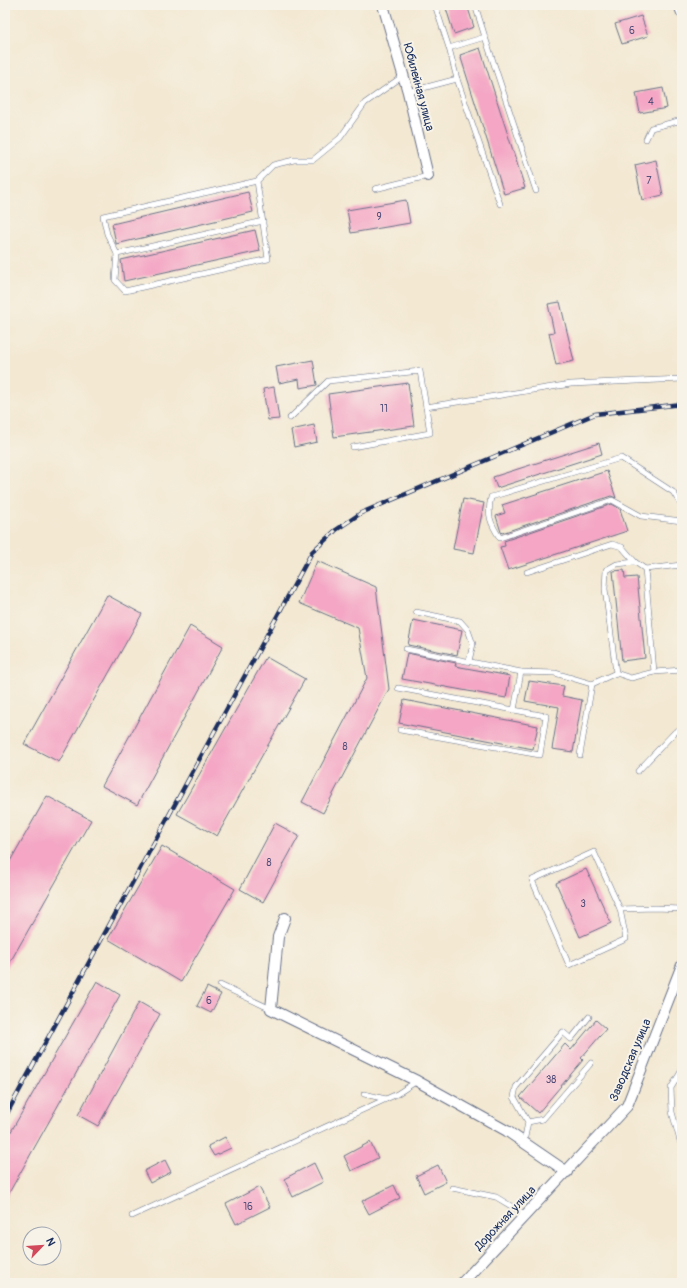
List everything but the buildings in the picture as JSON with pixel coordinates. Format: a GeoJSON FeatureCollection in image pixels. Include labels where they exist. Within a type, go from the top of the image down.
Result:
{"type":"FeatureCollection","features":[{"type":"Feature","properties":{"kind":"street","name":"Юбилейная улица"},"geometry":{"type":"LineString","coordinates":[[383,5],[408,92],[428,176]]}},
{"type":"Feature","properties":{"kind":"street"},"geometry":{"type":"LineString","coordinates":[[679,5],[682,13]]}},
{"type":"Feature","properties":{"kind":"street"},"geometry":{"type":"LineString","coordinates":[[285,918],[278,937],[271,1009],[417,1081],[507,1131],[567,1172]]}},
{"type":"Feature","properties":{"kind":"street","name":"Заводская улица"},"geometry":{"type":"LineString","coordinates":[[567,1172],[627,1106],[682,965]]}},
{"type":"Feature","properties":{"kind":"street","name":"Дорожная улица"},"geometry":{"type":"LineString","coordinates":[[462,1283],[567,1172]]}},
{"type":"Feature","properties":{"kind":"lane"},"geometry":{"type":"LineString","coordinates":[[436,5],[457,79],[500,204]]}},
{"type":"Feature","properties":{"kind":"lane"},"geometry":{"type":"LineString","coordinates":[[475,5],[536,191]]}},
{"type":"Feature","properties":{"kind":"lane"},"geometry":{"type":"LineString","coordinates":[[449,48],[486,37]]}},
{"type":"Feature","properties":{"kind":"lane"},"geometry":{"type":"LineString","coordinates":[[257,181],[268,258],[125,291],[115,280],[117,254],[107,234],[103,216],[257,181],[273,165],[294,160],[313,160],[340,138],[365,103],[403,76]]}},
{"type":"Feature","properties":{"kind":"lane"},"geometry":{"type":"LineString","coordinates":[[408,92],[457,79]]}},
{"type":"Feature","properties":{"kind":"lane"},"geometry":{"type":"LineString","coordinates":[[646,138],[651,128],[682,120]]}},
{"type":"Feature","properties":{"kind":"lane"},"geometry":{"type":"LineString","coordinates":[[376,189],[428,176]]}},
{"type":"Feature","properties":{"kind":"lane"},"geometry":{"type":"LineString","coordinates":[[117,254],[263,221]]}},
{"type":"Feature","properties":{"kind":"lane"},"geometry":{"type":"LineString","coordinates":[[290,418],[328,380],[420,371],[430,433],[353,447]]}},
{"type":"Feature","properties":{"kind":"lane"},"geometry":{"type":"LineString","coordinates":[[426,407],[571,384],[682,379]]}},
{"type":"Feature","properties":{"kind":"lane"},"geometry":{"type":"LineString","coordinates":[[682,506],[673,492],[621,458],[491,497],[489,509],[491,525],[500,538],[612,500],[641,516],[682,521]]}},
{"type":"Feature","properties":{"kind":"lane"},"geometry":{"type":"LineString","coordinates":[[527,572],[612,544],[622,547],[635,562],[645,569],[682,565]]}},
{"type":"Feature","properties":{"kind":"lane"},"geometry":{"type":"LineString","coordinates":[[616,673],[605,589],[606,570],[617,564],[635,562]]}},
{"type":"Feature","properties":{"kind":"lane"},"geometry":{"type":"LineString","coordinates":[[645,569],[654,672]]}},
{"type":"Feature","properties":{"kind":"lane"},"geometry":{"type":"LineString","coordinates":[[416,612],[460,621],[468,630],[473,644],[469,661]]}},
{"type":"Feature","properties":{"kind":"lane"},"geometry":{"type":"LineString","coordinates":[[406,648],[520,672],[555,673],[592,684],[616,673],[631,678],[654,672],[682,670]]}},
{"type":"Feature","properties":{"kind":"lane"},"geometry":{"type":"LineString","coordinates":[[514,710],[520,672]]}},
{"type":"Feature","properties":{"kind":"lane"},"geometry":{"type":"LineString","coordinates":[[580,755],[592,684]]}},
{"type":"Feature","properties":{"kind":"lane"},"geometry":{"type":"LineString","coordinates":[[398,688],[546,716],[540,755],[400,730]]}},
{"type":"Feature","properties":{"kind":"lane"},"geometry":{"type":"LineString","coordinates":[[638,771],[675,732],[682,728]]}},
{"type":"Feature","properties":{"kind":"lane"},"geometry":{"type":"LineString","coordinates":[[594,852],[620,909],[626,939],[569,965],[532,880],[594,852]]}},
{"type":"Feature","properties":{"kind":"lane"},"geometry":{"type":"LineString","coordinates":[[620,909],[682,909]]}},
{"type":"Feature","properties":{"kind":"lane"},"geometry":{"type":"LineString","coordinates":[[220,985],[271,1009]]}},
{"type":"Feature","properties":{"kind":"lane"},"geometry":{"type":"LineString","coordinates":[[524,1142],[528,1122],[514,1097],[516,1087],[562,1032],[571,1039],[589,1017]]}},
{"type":"Feature","properties":{"kind":"lane"},"geometry":{"type":"LineString","coordinates":[[528,1122],[543,1119],[591,1063]]}},
{"type":"Feature","properties":{"kind":"lane"},"geometry":{"type":"LineString","coordinates":[[680,1141],[672,1112],[671,1088],[682,1070]]}},
{"type":"Feature","properties":{"kind":"lane"},"geometry":{"type":"LineString","coordinates":[[132,1216],[397,1094],[417,1081]]}},
{"type":"Feature","properties":{"kind":"lane"},"geometry":{"type":"LineString","coordinates":[[364,1094],[386,1099]]}},
{"type":"Feature","properties":{"kind":"lane"},"geometry":{"type":"LineString","coordinates":[[452,1188],[496,1197],[526,1215]]}},
{"type":"Feature","properties":{"kind":"railway"},"geometry":{"type":"LineString","coordinates":[[5,1117],[312,552],[336,530],[361,513],[595,414],[682,404]]}}]}
